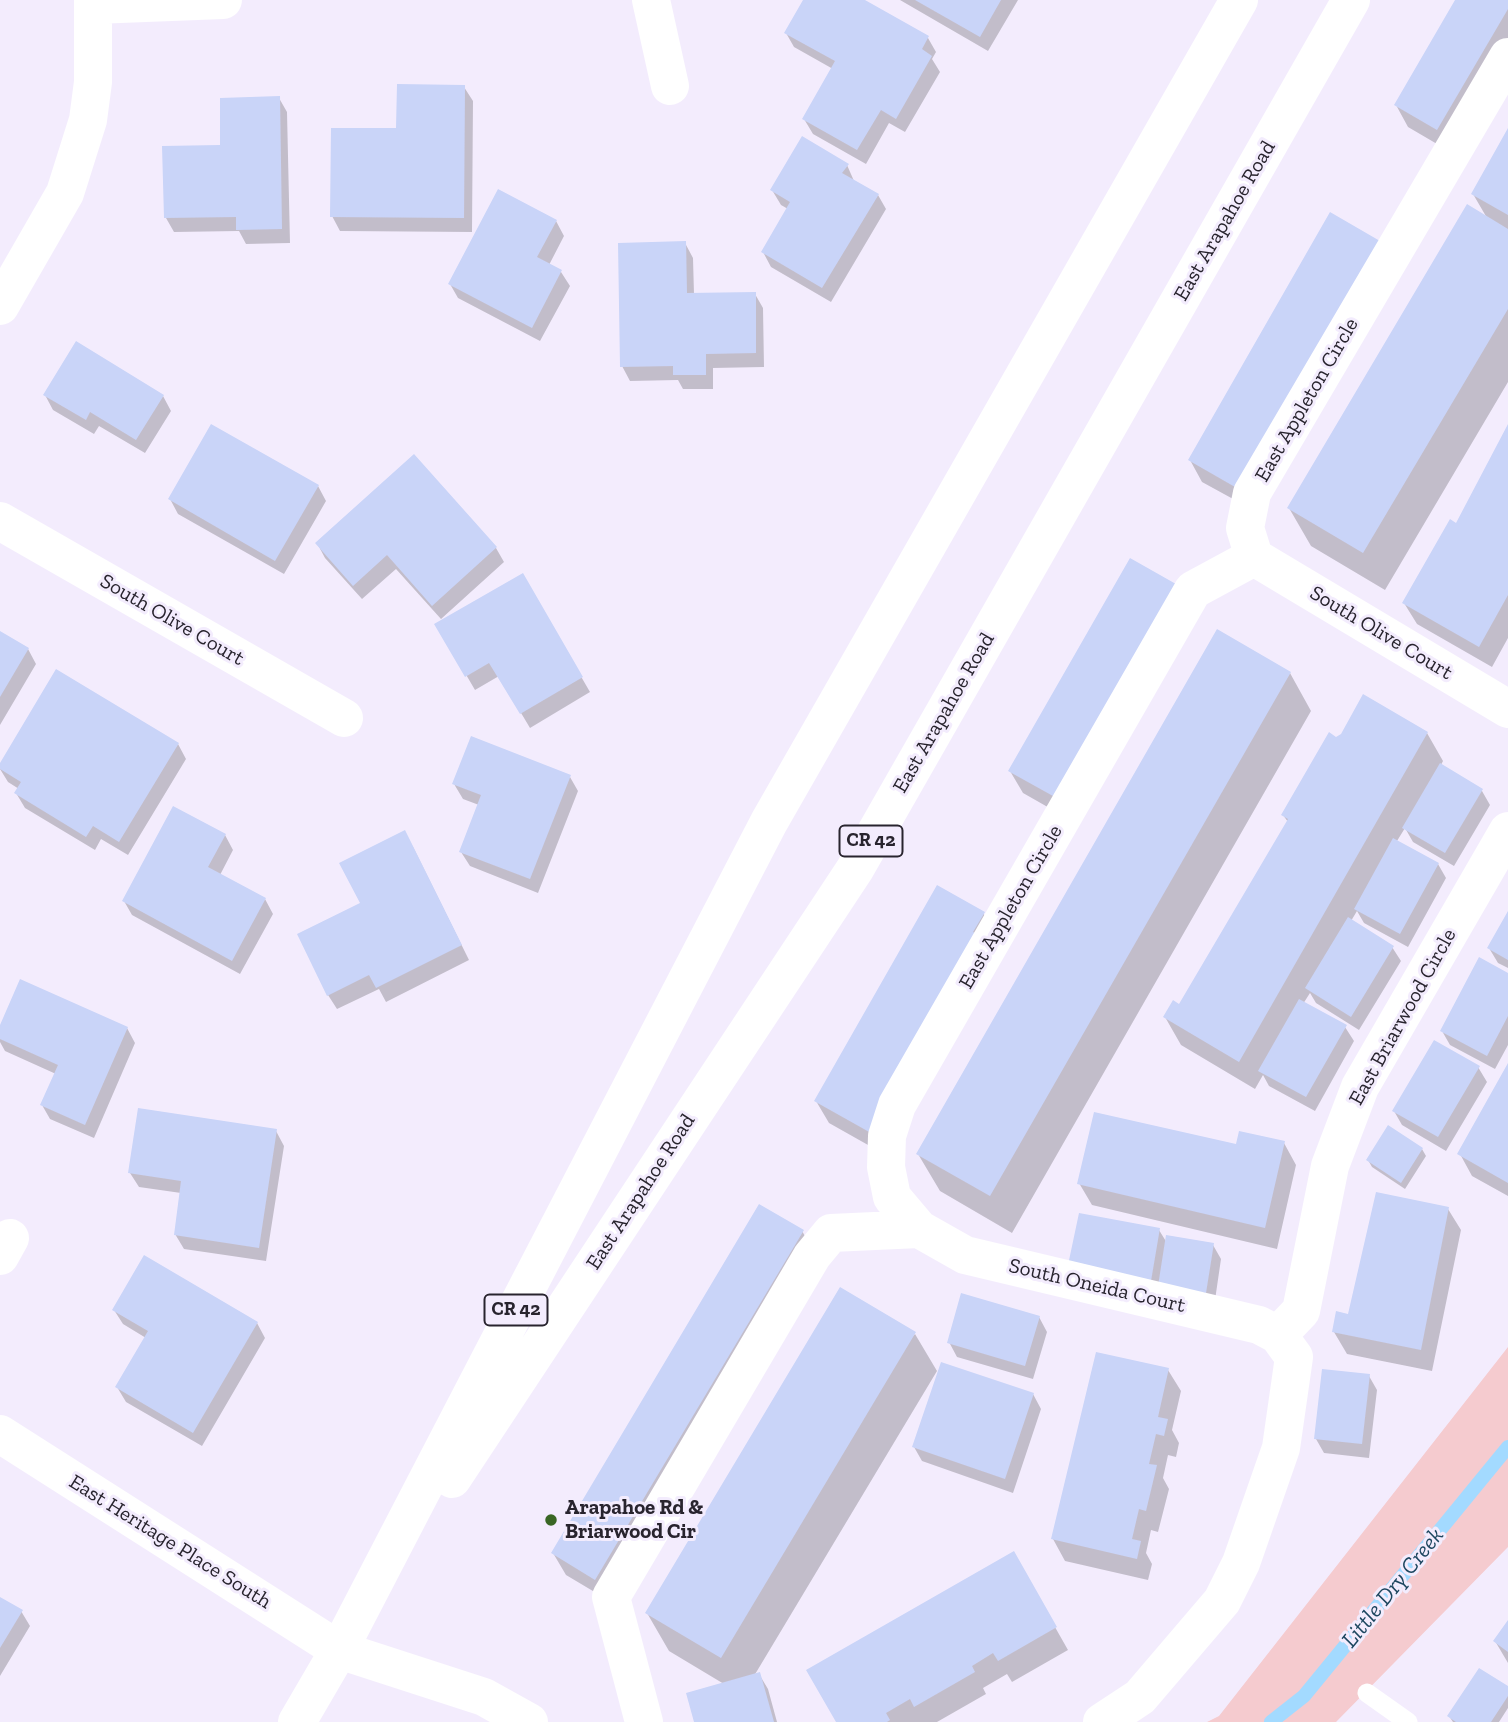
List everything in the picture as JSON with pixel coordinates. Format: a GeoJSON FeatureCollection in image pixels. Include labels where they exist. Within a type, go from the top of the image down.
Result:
{"type":"FeatureCollection","features":[{"type":"Feature","properties":{"kind":"street"},"geometry":{"type":"LineString","coordinates":[[0,306],[65,193],[88,120],[92,94],[94,2],[223,0]]}},
{"type":"Feature","properties":{"kind":"street"},"geometry":{"type":"LineString","coordinates":[[652,0],[670,86]]}},
{"type":"Feature","properties":{"kind":"street","name":"East Arapahoe Road"},"geometry":{"type":"LineString","coordinates":[[298,1722],[339,1650],[769,822],[1240,0]]}},
{"type":"Feature","properties":{"kind":"street","name":"East Arapahoe Road"},"geometry":{"type":"LineString","coordinates":[[339,1650],[855,869],[1351,0]]}},
{"type":"Feature","properties":{"kind":"street","name":"East Appleton Circle"},"geometry":{"type":"LineString","coordinates":[[919,1229],[892,1197],[886,1167],[887,1136],[897,1105],[1193,590],[1254,557],[1245,528],[1252,493],[1508,57]]}},
{"type":"Feature","properties":{"kind":"street","name":"South Olive Court"},"geometry":{"type":"LineString","coordinates":[[0,521],[344,718]]}},
{"type":"Feature","properties":{"kind":"street","name":"South Olive Court"},"geometry":{"type":"LineString","coordinates":[[1254,557],[1508,709]]}},
{"type":"Feature","properties":{"kind":"street","name":"East Briarwood Circle"},"geometry":{"type":"LineString","coordinates":[[1278,1335],[1301,1311],[1330,1166],[1360,1087],[1508,831]]}},
{"type":"Feature","properties":{"kind":"street"},"geometry":{"type":"LineString","coordinates":[[644,1722],[611,1597],[812,1256],[831,1233],[919,1229]]}},
{"type":"Feature","properties":{"kind":"street","name":"South Oneida Court"},"geometry":{"type":"LineString","coordinates":[[919,1229],[964,1255],[1259,1325],[1278,1335]]}},
{"type":"Feature","properties":{"kind":"street"},"geometry":{"type":"LineString","coordinates":[[1102,1722],[1140,1697],[1222,1601],[1241,1563],[1280,1448],[1294,1357],[1278,1335]]}},
{"type":"Feature","properties":{"kind":"street","name":"East Heritage Place South"},"geometry":{"type":"LineString","coordinates":[[0,1434],[339,1650]]}},
{"type":"Feature","properties":{"kind":"street"},"geometry":{"type":"LineString","coordinates":[[339,1650],[484,1697],[529,1722]]}},
{"type":"Feature","properties":{"kind":"lane"},"geometry":{"type":"LineString","coordinates":[[1367,1693],[1408,1722]]}},
{"type":"Feature","properties":{"kind":"shaded area"},"geometry":{"type":"Polygon","coordinates":[[[1508,1347],[1508,1547],[1336,1722],[1207,1722],[1219,1716],[1508,1347]]]}},
{"type":"Feature","properties":{"kind":"building"},"geometry":{"type":"Polygon","coordinates":[[[803,0],[865,0],[929,36],[922,49],[932,56],[896,119],[881,110],[857,150],[802,119],[835,61],[784,33],[803,0]]]}},
{"type":"Feature","properties":{"kind":"building"},"geometry":{"type":"Polygon","coordinates":[[[915,0],[1001,0],[980,37],[915,0]]]}},
{"type":"Feature","properties":{"kind":"building"},"geometry":{"type":"Polygon","coordinates":[[[1455,0],[1508,0],[1508,9],[1437,130],[1394,105],[1455,0]]]}},
{"type":"Feature","properties":{"kind":"building"},"geometry":{"type":"Polygon","coordinates":[[[397,84],[465,85],[464,218],[330,217],[331,128],[396,128],[397,84]]]}},
{"type":"Feature","properties":{"kind":"building"},"geometry":{"type":"Polygon","coordinates":[[[280,96],[282,229],[236,230],[236,217],[164,218],[162,146],[220,145],[220,98],[280,96]]]}},
{"type":"Feature","properties":{"kind":"building"},"geometry":{"type":"Polygon","coordinates":[[[1508,128],[1508,215],[1471,194],[1508,128]]]}},
{"type":"Feature","properties":{"kind":"building"},"geometry":{"type":"Polygon","coordinates":[[[802,136],[849,164],[842,173],[879,194],[822,288],[761,252],[790,202],[770,190],[802,136]]]}},
{"type":"Feature","properties":{"kind":"building"},"geometry":{"type":"Polygon","coordinates":[[[498,189],[557,220],[537,257],[562,270],[532,328],[448,284],[498,189]]]}},
{"type":"Feature","properties":{"kind":"building"},"geometry":{"type":"Polygon","coordinates":[[[1467,204],[1508,229],[1508,309],[1363,553],[1287,508],[1467,204]]]}},
{"type":"Feature","properties":{"kind":"building"},"geometry":{"type":"Polygon","coordinates":[[[1330,212],[1380,241],[1242,491],[1188,460],[1330,212]]]}},
{"type":"Feature","properties":{"kind":"building"},"geometry":{"type":"Polygon","coordinates":[[[686,241],[687,293],[756,292],[756,353],[706,354],[706,375],[673,375],[673,366],[620,367],[618,243],[686,241]]]}},
{"type":"Feature","properties":{"kind":"building"},"geometry":{"type":"Polygon","coordinates":[[[76,341],[164,395],[136,440],[90,412],[86,420],[43,395],[76,341]]]}},
{"type":"Feature","properties":{"kind":"building"},"geometry":{"type":"Polygon","coordinates":[[[211,424],[319,485],[275,561],[168,499],[211,424]]]}},
{"type":"Feature","properties":{"kind":"building"},"geometry":{"type":"Polygon","coordinates":[[[1508,424],[1508,595],[1479,647],[1402,603],[1450,519],[1456,523],[1508,424]]]}},
{"type":"Feature","properties":{"kind":"building"},"geometry":{"type":"Polygon","coordinates":[[[414,454],[497,547],[432,606],[387,555],[353,586],[315,543],[414,454]]]}},
{"type":"Feature","properties":{"kind":"building"},"geometry":{"type":"Polygon","coordinates":[[[1130,558],[1183,588],[1062,801],[1008,771],[1130,558]]]}},
{"type":"Feature","properties":{"kind":"building"},"geometry":{"type":"Polygon","coordinates":[[[523,573],[583,677],[520,714],[489,663],[465,677],[434,624],[523,573]]]}},
{"type":"Feature","properties":{"kind":"building"},"geometry":{"type":"Polygon","coordinates":[[[1217,629],[1291,672],[990,1196],[916,1154],[1217,629]]]}},
{"type":"Feature","properties":{"kind":"building"},"geometry":{"type":"Polygon","coordinates":[[[0,631],[29,648],[0,697],[0,631]]]}},
{"type":"Feature","properties":{"kind":"building"},"geometry":{"type":"Polygon","coordinates":[[[56,669],[179,743],[119,842],[93,826],[86,837],[14,793],[21,782],[0,769],[0,763],[56,669]]]}},
{"type":"Feature","properties":{"kind":"building"},"geometry":{"type":"Polygon","coordinates":[[[1363,694],[1428,732],[1239,1062],[1163,1017],[1173,1000],[1179,1004],[1288,819],[1281,815],[1329,732],[1336,737],[1341,734],[1363,694]]]}},
{"type":"Feature","properties":{"kind":"building"},"geometry":{"type":"Polygon","coordinates":[[[471,736],[571,775],[530,879],[459,852],[481,795],[452,784],[471,736]]]}},
{"type":"Feature","properties":{"kind":"building"},"geometry":{"type":"Polygon","coordinates":[[[1440,763],[1483,789],[1445,853],[1402,828],[1440,763]]]}},
{"type":"Feature","properties":{"kind":"building"},"geometry":{"type":"Polygon","coordinates":[[[173,806],[226,834],[208,867],[266,898],[232,961],[122,901],[173,806]]]}},
{"type":"Feature","properties":{"kind":"building"},"geometry":{"type":"Polygon","coordinates":[[[405,830],[462,945],[376,988],[369,975],[327,996],[297,934],[360,903],[339,863],[405,830]]]}},
{"type":"Feature","properties":{"kind":"building"},"geometry":{"type":"Polygon","coordinates":[[[1393,838],[1439,863],[1400,934],[1354,909],[1393,838]]]}},
{"type":"Feature","properties":{"kind":"building"},"geometry":{"type":"Polygon","coordinates":[[[937,885],[985,912],[973,932],[983,937],[871,1133],[814,1101],[937,885]]]}},
{"type":"Feature","properties":{"kind":"building"},"geometry":{"type":"Polygon","coordinates":[[[1508,911],[1508,960],[1487,948],[1508,911]]]}},
{"type":"Feature","properties":{"kind":"building"},"geometry":{"type":"Polygon","coordinates":[[[1348,917],[1394,946],[1351,1017],[1305,988],[1348,917]]]}},
{"type":"Feature","properties":{"kind":"building"},"geometry":{"type":"Polygon","coordinates":[[[1479,957],[1508,973],[1508,1016],[1487,1056],[1440,1031],[1479,957]]]}},
{"type":"Feature","properties":{"kind":"building"},"geometry":{"type":"Polygon","coordinates":[[[20,979],[128,1027],[85,1125],[40,1105],[58,1065],[0,1039],[0,1025],[20,979]]]}},
{"type":"Feature","properties":{"kind":"building"},"geometry":{"type":"Polygon","coordinates":[[[1299,999],[1347,1025],[1306,1097],[1258,1071],[1299,999]]]}},
{"type":"Feature","properties":{"kind":"building"},"geometry":{"type":"Polygon","coordinates":[[[1434,1040],[1480,1066],[1438,1137],[1392,1111],[1434,1040]]]}},
{"type":"Feature","properties":{"kind":"building"},"geometry":{"type":"Polygon","coordinates":[[[1508,1063],[1508,1183],[1457,1154],[1508,1063]]]}},
{"type":"Feature","properties":{"kind":"building"},"geometry":{"type":"Polygon","coordinates":[[[138,1108],[277,1129],[259,1248],[174,1235],[181,1181],[128,1173],[138,1108]]]}},
{"type":"Feature","properties":{"kind":"building"},"geometry":{"type":"Polygon","coordinates":[[[1094,1112],[1236,1144],[1239,1131],[1285,1141],[1265,1228],[1077,1184],[1094,1112]]]}},
{"type":"Feature","properties":{"kind":"building"},"geometry":{"type":"Polygon","coordinates":[[[1388,1125],[1423,1148],[1401,1183],[1366,1160],[1388,1125]]]}},
{"type":"Feature","properties":{"kind":"building"},"geometry":{"type":"Polygon","coordinates":[[[1376,1192],[1449,1207],[1421,1350],[1332,1332],[1336,1311],[1348,1314],[1376,1192]]]}},
{"type":"Feature","properties":{"kind":"building"},"geometry":{"type":"Polygon","coordinates":[[[759,1204],[804,1230],[595,1580],[551,1553],[759,1204]]]}},
{"type":"Feature","properties":{"kind":"building"},"geometry":{"type":"Polygon","coordinates":[[[1079,1213],[1160,1228],[1151,1281],[1068,1265],[1079,1213]]]}},
{"type":"Feature","properties":{"kind":"building"},"geometry":{"type":"Polygon","coordinates":[[[1166,1235],[1214,1243],[1206,1293],[1158,1286],[1166,1235]]]}},
{"type":"Feature","properties":{"kind":"building"},"geometry":{"type":"Polygon","coordinates":[[[144,1255],[258,1322],[193,1433],[115,1387],[148,1331],[112,1310],[144,1255]]]}},
{"type":"Feature","properties":{"kind":"building"},"geometry":{"type":"Polygon","coordinates":[[[840,1287],[916,1332],[721,1658],[645,1613],[840,1287]]]}},
{"type":"Feature","properties":{"kind":"building"},"geometry":{"type":"Polygon","coordinates":[[[961,1293],[1040,1316],[1025,1366],[947,1343],[961,1293]]]}},
{"type":"Feature","properties":{"kind":"building"},"geometry":{"type":"Polygon","coordinates":[[[1096,1352],[1169,1368],[1158,1417],[1168,1419],[1164,1436],[1156,1434],[1149,1464],[1157,1465],[1146,1511],[1139,1509],[1132,1539],[1141,1541],[1137,1559],[1051,1539],[1096,1352]]]}},
{"type":"Feature","properties":{"kind":"building"},"geometry":{"type":"Polygon","coordinates":[[[941,1362],[1034,1393],[1005,1479],[912,1447],[941,1362]]]}},
{"type":"Feature","properties":{"kind":"building"},"geometry":{"type":"Polygon","coordinates":[[[1322,1369],[1370,1374],[1362,1444],[1314,1439],[1322,1369]]]}},
{"type":"Feature","properties":{"kind":"building"},"geometry":{"type":"Polygon","coordinates":[[[1014,1551],[1057,1627],[998,1661],[993,1653],[972,1666],[975,1672],[914,1707],[910,1699],[886,1713],[890,1720],[887,1722],[836,1722],[806,1670],[1014,1551]]]}},
{"type":"Feature","properties":{"kind":"building"},"geometry":{"type":"Polygon","coordinates":[[[0,1597],[23,1610],[0,1648],[0,1597]]]}},
{"type":"Feature","properties":{"kind":"building"},"geometry":{"type":"Polygon","coordinates":[[[1508,1620],[1508,1652],[1493,1641],[1508,1620]]]}},
{"type":"Feature","properties":{"kind":"building"},"geometry":{"type":"Polygon","coordinates":[[[1479,1668],[1508,1686],[1508,1696],[1491,1722],[1456,1722],[1447,1716],[1479,1668]]]}},
{"type":"Feature","properties":{"kind":"building"},"geometry":{"type":"Polygon","coordinates":[[[760,1672],[774,1722],[694,1722],[686,1693],[760,1672]]]}},
{"type":"Feature","properties":{"kind":"waterway","name":"Little Dry Creek"},"geometry":{"type":"LineString","coordinates":[[1271,1722],[1304,1696],[1508,1447]]}},
{"type":"Feature","properties":{"kind":"place","name":"Arapahoe Rd & Briarwood Cir"},"geometry":{"type":"Point","coordinates":[551,1520]}}]}
